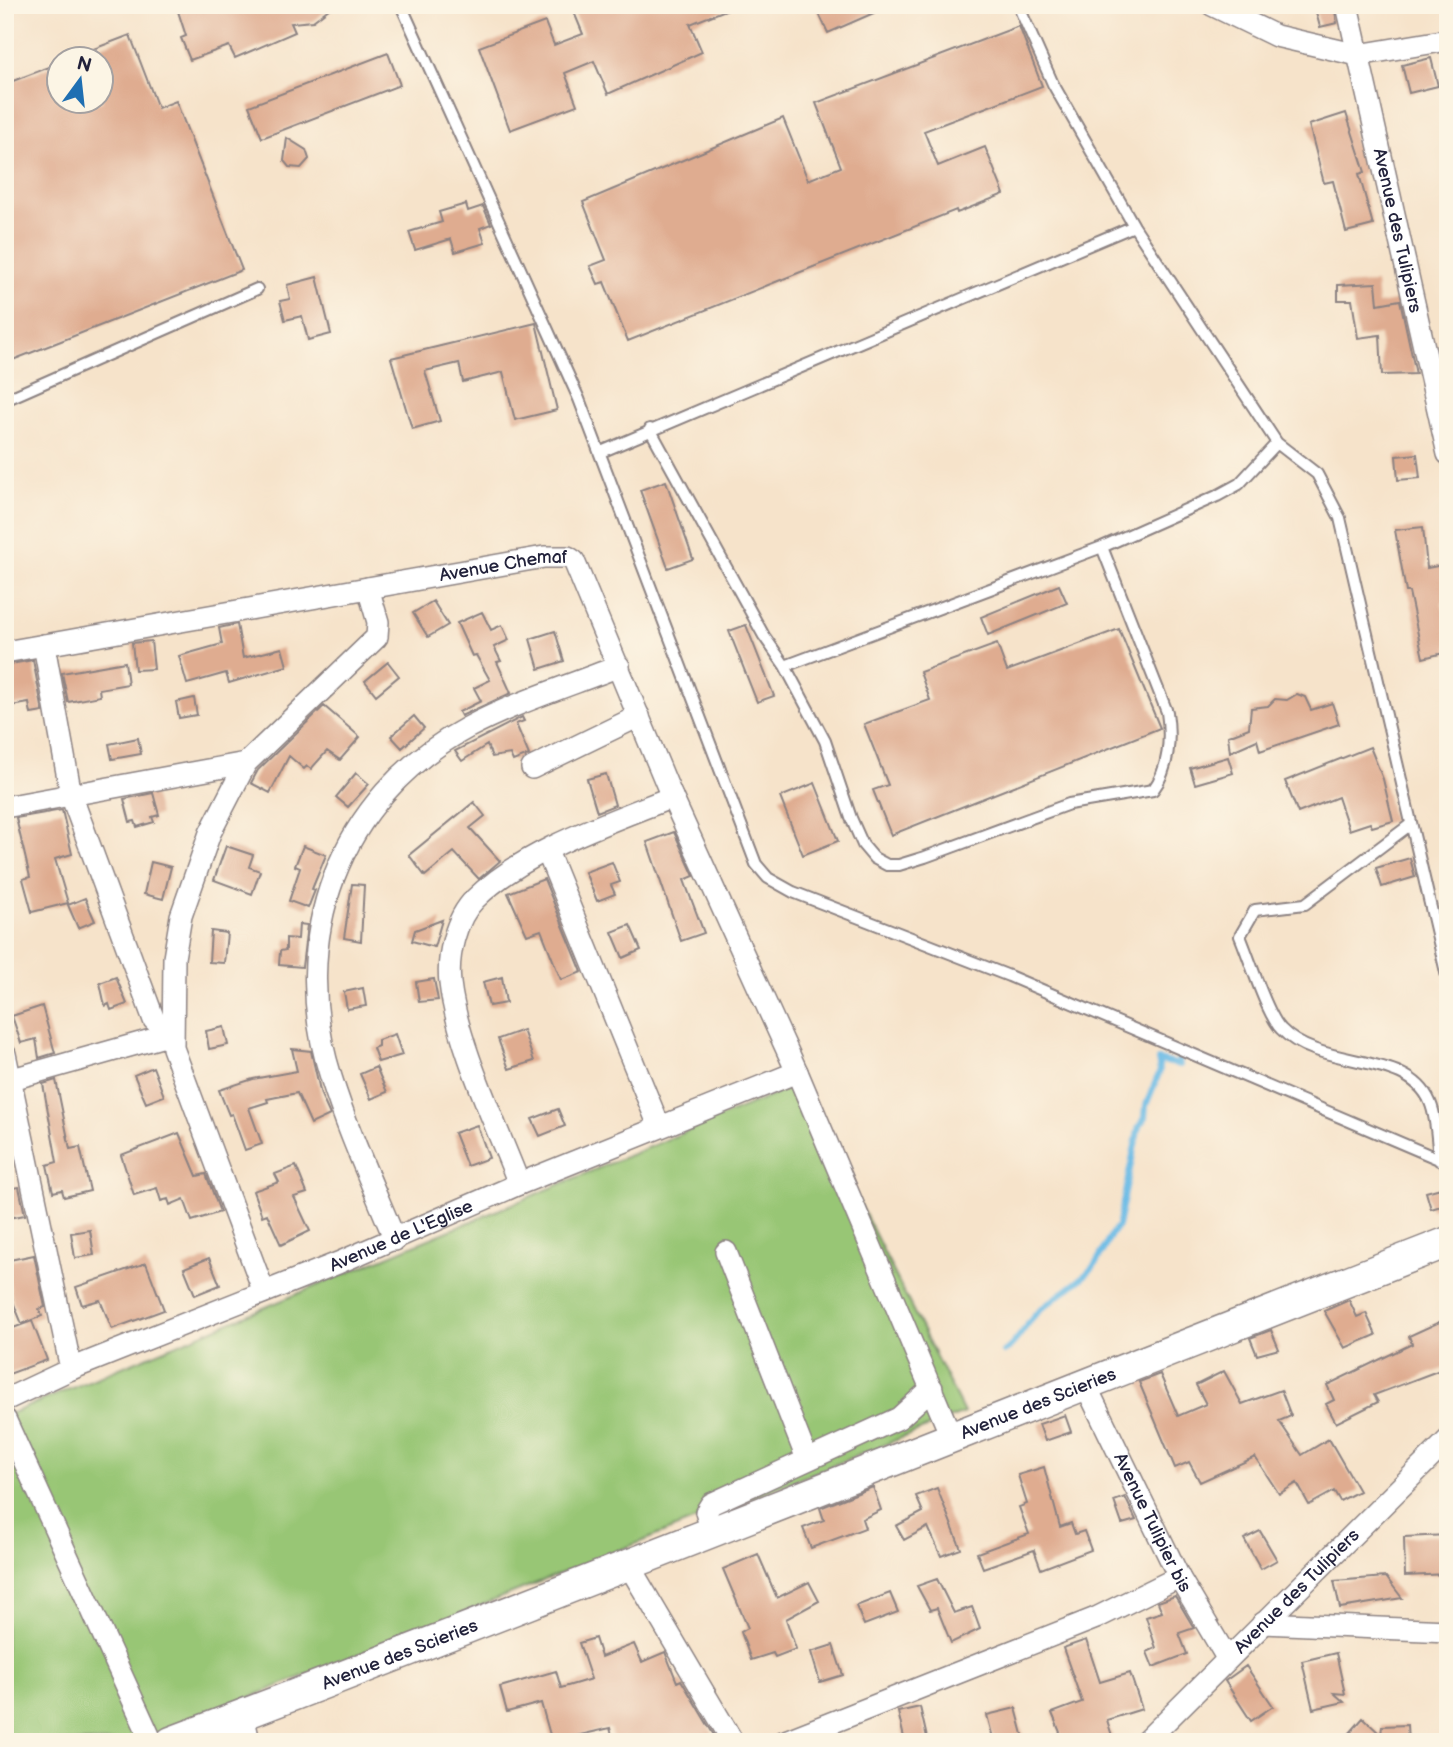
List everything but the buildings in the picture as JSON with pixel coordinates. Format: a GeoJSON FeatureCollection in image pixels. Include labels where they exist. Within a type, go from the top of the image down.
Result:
{"type":"FeatureCollection","features":[{"type":"Feature","properties":{"kind":"street"},"geometry":{"type":"LineString","coordinates":[[1212,5],[1301,45],[1358,55],[1448,40]]}},
{"type":"Feature","properties":{"kind":"street","name":"Avenue des Tulipiers"},"geometry":{"type":"LineString","coordinates":[[1347,5],[1448,454]]}},
{"type":"Feature","properties":{"kind":"street","name":"Avenue Chemaf"},"geometry":{"type":"LineString","coordinates":[[5,652],[544,557],[568,557],[579,567],[672,797],[797,1072],[951,1436]]}},
{"type":"Feature","properties":{"kind":"street"},"geometry":{"type":"LineString","coordinates":[[264,1292],[177,1062],[172,1034],[174,958],[181,916],[211,834],[246,763],[373,644],[379,629],[368,588]]}},
{"type":"Feature","properties":{"kind":"street"},"geometry":{"type":"LineString","coordinates":[[44,645],[71,795],[154,1020],[172,1034]]}},
{"type":"Feature","properties":{"kind":"street"},"geometry":{"type":"LineString","coordinates":[[395,1240],[330,1076],[322,1040],[317,996],[317,948],[322,911],[334,872],[371,809],[428,752],[467,728],[618,666]]}},
{"type":"Feature","properties":{"kind":"street"},"geometry":{"type":"LineString","coordinates":[[532,768],[639,716]]}},
{"type":"Feature","properties":{"kind":"street"},"geometry":{"type":"LineString","coordinates":[[5,807],[246,763]]}},
{"type":"Feature","properties":{"kind":"street"},"geometry":{"type":"LineString","coordinates":[[519,1184],[471,1059],[455,1007],[450,967],[456,931],[464,912],[475,899],[547,852],[672,797]]}},
{"type":"Feature","properties":{"kind":"street"},"geometry":{"type":"LineString","coordinates":[[547,852],[659,1126]]}},
{"type":"Feature","properties":{"kind":"street"},"geometry":{"type":"LineString","coordinates":[[8,1080],[172,1034]]}},
{"type":"Feature","properties":{"kind":"street"},"geometry":{"type":"LineString","coordinates":[[5,1054],[8,1080],[71,1369]]}},
{"type":"Feature","properties":{"kind":"street","name":"Avenue de L'Eglise"},"geometry":{"type":"LineString","coordinates":[[5,1401],[71,1369],[395,1240],[519,1184],[797,1072]]}},
{"type":"Feature","properties":{"kind":"street","name":"Avenue des Scieries"},"geometry":{"type":"LineString","coordinates":[[171,1742],[246,1728],[628,1564],[1448,1242]]}},
{"type":"Feature","properties":{"kind":"street"},"geometry":{"type":"LineString","coordinates":[[726,1252],[807,1459]]}},
{"type":"Feature","properties":{"kind":"street","name":"Avenue Tulipier bis"},"geometry":{"type":"LineString","coordinates":[[1085,1384],[1179,1577],[1227,1658]]}},
{"type":"Feature","properties":{"kind":"street"},"geometry":{"type":"LineString","coordinates":[[712,1532],[706,1512],[711,1504],[900,1418],[932,1388]]}},
{"type":"Feature","properties":{"kind":"street"},"geometry":{"type":"LineString","coordinates":[[5,1419],[152,1742]]}},
{"type":"Feature","properties":{"kind":"street","name":"Avenue des Tulipiers"},"geometry":{"type":"LineString","coordinates":[[1145,1742],[1448,1440]]}},
{"type":"Feature","properties":{"kind":"street"},"geometry":{"type":"LineString","coordinates":[[628,1564],[733,1742]]}},
{"type":"Feature","properties":{"kind":"street"},"geometry":{"type":"LineString","coordinates":[[783,1742],[1096,1618],[1179,1577]]}},
{"type":"Feature","properties":{"kind":"street"},"geometry":{"type":"LineString","coordinates":[[1263,1623],[1448,1631]]}},
{"type":"Feature","properties":{"kind":"lane"},"geometry":{"type":"LineString","coordinates":[[401,5],[601,452],[756,864],[768,878],[793,892],[1009,976],[1444,1161]]}},
{"type":"Feature","properties":{"kind":"lane"},"geometry":{"type":"LineString","coordinates":[[1018,5],[1053,84],[1134,226],[1277,443],[1317,474],[1340,518],[1448,981]]}},
{"type":"Feature","properties":{"kind":"lane"},"geometry":{"type":"LineString","coordinates":[[601,452],[1134,226]]}},
{"type":"Feature","properties":{"kind":"lane"},"geometry":{"type":"LineString","coordinates":[[5,400],[257,289]]}},
{"type":"Feature","properties":{"kind":"lane"},"geometry":{"type":"LineString","coordinates":[[650,429],[825,741],[863,845],[874,858],[887,865],[899,865],[925,857],[1069,804],[1153,790],[1165,765],[1170,728],[1167,712],[1102,547]]}},
{"type":"Feature","properties":{"kind":"lane"},"geometry":{"type":"LineString","coordinates":[[785,666],[1102,547],[1239,484],[1277,443]]}},
{"type":"Feature","properties":{"kind":"lane"},"geometry":{"type":"LineString","coordinates":[[1410,824],[1305,904],[1255,910],[1240,936],[1278,1027],[1298,1044],[1321,1054],[1389,1067],[1418,1084],[1430,1102],[1444,1161]]}},
{"type":"Feature","properties":{"kind":"green space"},"geometry":{"type":"Polygon","coordinates":[[[800,1084],[964,1413],[138,1742],[5,1742],[5,1416],[800,1084]]]}},
{"type":"Feature","properties":{"kind":"waterway"},"geometry":{"type":"LineString","coordinates":[[1004,1352],[1035,1315],[1080,1280],[1100,1257],[1118,1226],[1139,1126],[1145,1118],[1146,1105],[1160,1071],[1158,1060],[1180,1065],[1178,1054]]}}]}
